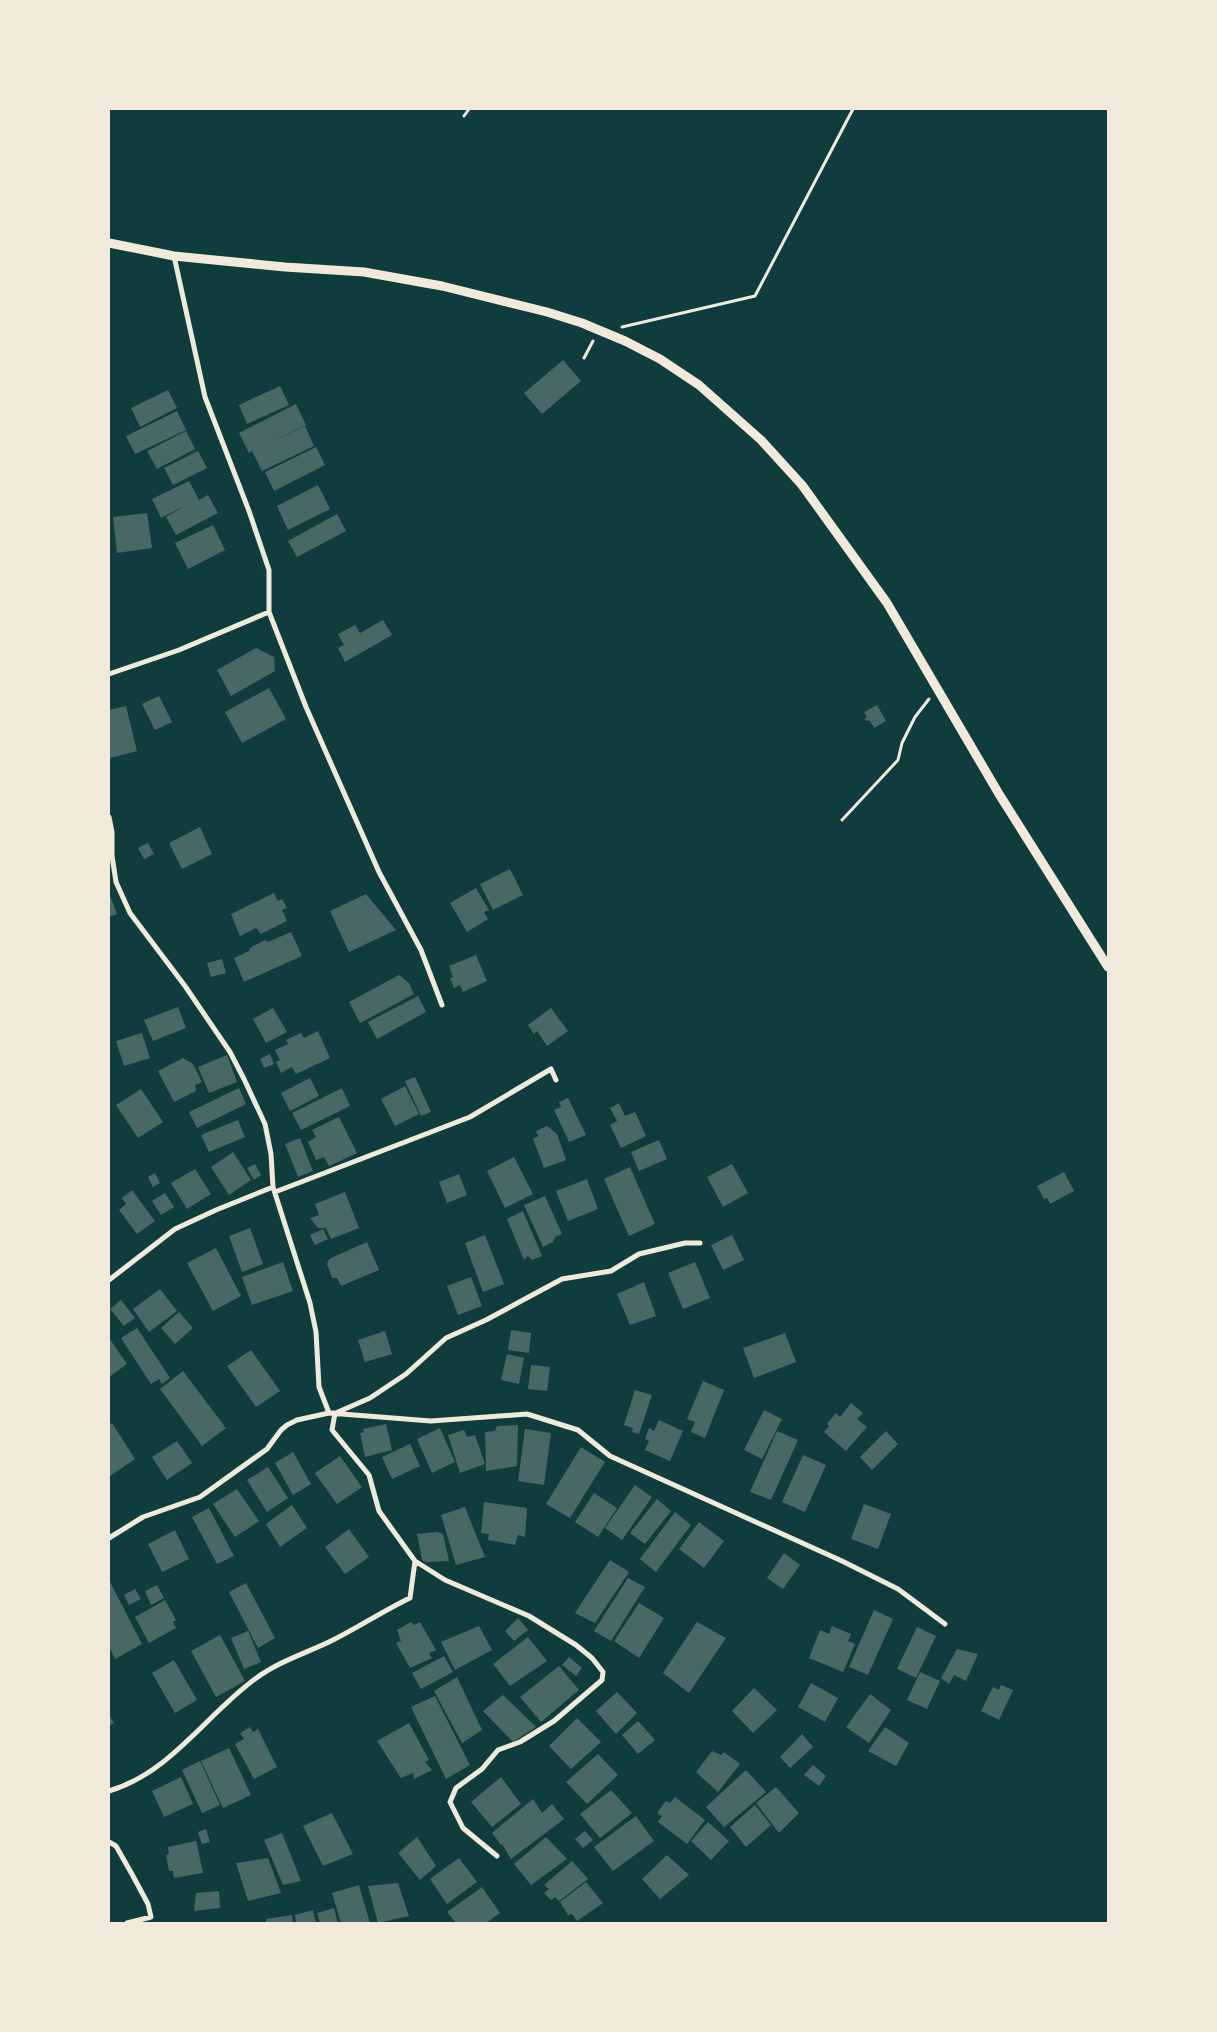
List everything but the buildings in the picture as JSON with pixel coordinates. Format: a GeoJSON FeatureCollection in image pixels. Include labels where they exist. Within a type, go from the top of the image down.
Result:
{"type":"FeatureCollection","features":[{"type":"Feature","properties":{"kind":"street"},"geometry":{"type":"LineString","coordinates":[[109,243],[174,256],[356,272],[442,286],[547,312],[599,330],[660,359],[699,384],[761,440],[802,485],[887,603],[999,794],[1108,967]]}},
{"type":"Feature","properties":{"kind":"street"},"geometry":{"type":"LineString","coordinates":[[174,256],[205,397],[249,511],[269,570],[269,612],[306,707],[379,872],[421,950],[442,1005]]}},
{"type":"Feature","properties":{"kind":"street"},"geometry":{"type":"LineString","coordinates":[[109,674],[179,650],[269,612]]}},
{"type":"Feature","properties":{"kind":"street"},"geometry":{"type":"LineString","coordinates":[[109,817],[116,882],[130,913],[209,1020],[244,1078],[265,1124],[271,1154],[274,1190],[310,1303],[316,1332],[319,1387],[332,1413],[332,1430],[370,1475],[379,1511],[415,1561],[445,1580],[495,1600],[536,1621],[576,1645],[592,1658],[603,1672],[602,1680],[554,1721],[520,1742],[498,1750],[482,1769],[459,1784],[452,1793],[450,1802],[463,1828],[497,1856]]}},
{"type":"Feature","properties":{"kind":"street"},"geometry":{"type":"LineString","coordinates":[[109,1280],[175,1229],[216,1210],[470,1117],[551,1069],[556,1080]]}},
{"type":"Feature","properties":{"kind":"street"},"geometry":{"type":"LineString","coordinates":[[109,1538],[142,1517],[200,1497],[268,1448],[287,1425],[297,1420],[332,1413],[370,1398],[406,1374],[446,1338],[486,1320],[562,1279],[611,1271],[639,1254],[685,1243],[700,1243]]}},
{"type":"Feature","properties":{"kind":"street"},"geometry":{"type":"LineString","coordinates":[[332,1413],[431,1421],[528,1414],[578,1430],[610,1456],[842,1561],[898,1589],[945,1624]]}},
{"type":"Feature","properties":{"kind":"street"},"geometry":{"type":"LineString","coordinates":[[109,1791],[127,1785],[144,1776],[196,1734],[255,1679],[287,1660],[334,1640],[383,1611],[410,1598],[415,1561]]}},
{"type":"Feature","properties":{"kind":"street"},"geometry":{"type":"LineString","coordinates":[[109,1842],[116,1846],[133,1876],[148,1904],[152,1918],[127,1923]]}},
{"type":"Feature","properties":{"kind":"path"},"geometry":{"type":"LineString","coordinates":[[464,116],[469,109]]}},
{"type":"Feature","properties":{"kind":"path"},"geometry":{"type":"LineString","coordinates":[[584,358],[599,330],[755,296],[852,109]]}},
{"type":"Feature","properties":{"kind":"path"},"geometry":{"type":"LineString","coordinates":[[842,820],[898,760],[902,743],[915,717],[938,690]]}}]}
